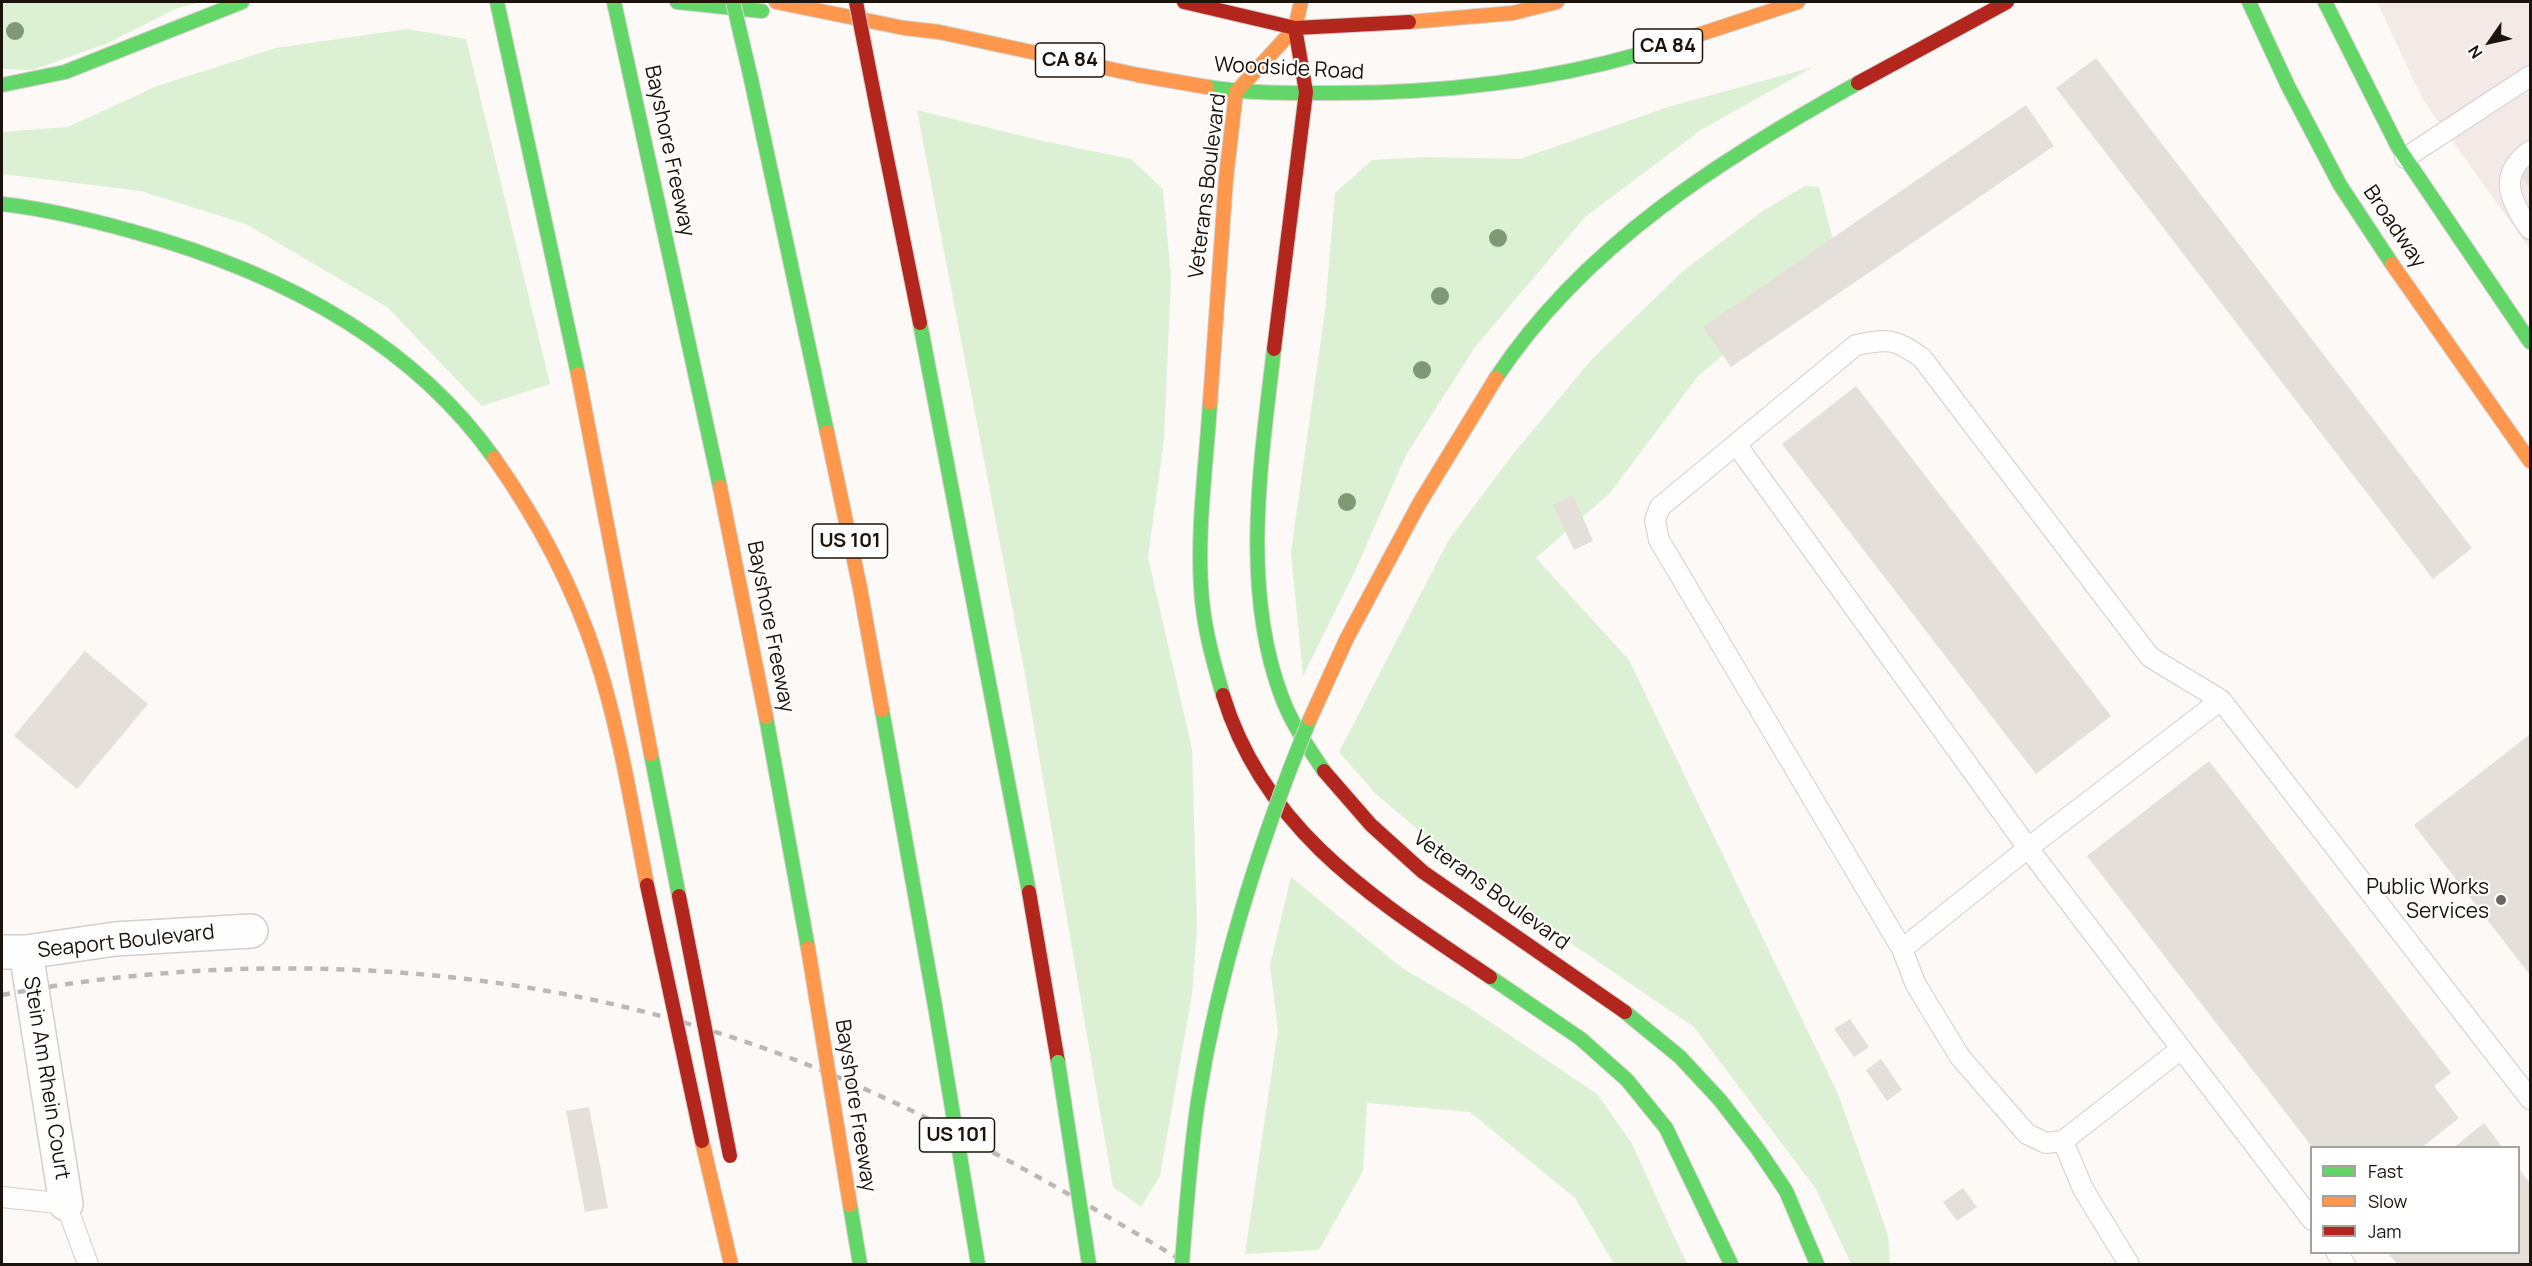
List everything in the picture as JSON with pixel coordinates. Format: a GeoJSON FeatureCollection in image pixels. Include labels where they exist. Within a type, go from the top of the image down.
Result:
{"type":"FeatureCollection","features":[{"type":"Feature","properties":{"kind":"main road"},"geometry":{"type":"LineString","coordinates":[[2,85],[65,73],[97,62],[172,27],[242,2]]}},
{"type":"Feature","properties":{"kind":"main road"},"geometry":{"type":"LineString","coordinates":[[497,2],[574,355],[731,1161]]}},
{"type":"Feature","properties":{"kind":"main road","name":"Bayshore Freeway"},"geometry":{"type":"LineString","coordinates":[[614,2],[744,600],[808,948],[860,1264]]}},
{"type":"Feature","properties":{"kind":"main road"},"geometry":{"type":"LineString","coordinates":[[677,2],[904,28]]}},
{"type":"Feature","properties":{"kind":"main road","name":"US 101"},"geometry":{"type":"LineString","coordinates":[[733,2],[752,79],[860,588],[935,1006],[978,1264]]}},
{"type":"Feature","properties":{"kind":"main road","name":"Woodside Road"},"geometry":{"type":"LineString","coordinates":[[776,2],[904,28],[939,32],[1138,75],[1236,92],[1390,94],[1454,90],[1535,79],[1605,64],[1678,43],[1798,2]]}},
{"type":"Feature","properties":{"kind":"main road"},"geometry":{"type":"LineString","coordinates":[[856,2],[983,636],[1058,1062],[1089,1264]]}},
{"type":"Feature","properties":{"kind":"main road","name":"Woodside Road"},"geometry":{"type":"LineString","coordinates":[[1184,2],[1295,28],[1439,21],[1513,13],[1557,2]]}},
{"type":"Feature","properties":{"kind":"main road"},"geometry":{"type":"LineString","coordinates":[[1295,28],[1301,2]]}},
{"type":"Feature","properties":{"kind":"main road"},"geometry":{"type":"LineString","coordinates":[[1182,1264],[1185,1199],[1194,1120],[1222,979],[1262,843],[1284,779],[1313,706],[1392,549],[1484,393],[1524,339],[1562,295],[1640,223],[1718,166],[2007,2]]}},
{"type":"Feature","properties":{"kind":"main road","name":"Broadway"},"geometry":{"type":"LineString","coordinates":[[2249,2],[2288,86],[2340,184],[2530,460]]}},
{"type":"Feature","properties":{"kind":"main road"},"geometry":{"type":"LineString","coordinates":[[2325,2],[2347,50],[2405,158],[2530,342]]}},
{"type":"Feature","properties":{"kind":"main road","name":"Veterans Boulevard"},"geometry":{"type":"LineString","coordinates":[[1295,28],[1236,92],[1220,245],[1201,534],[1202,601],[1212,658],[1228,711],[1253,765],[1280,804],[1334,865],[1384,905],[1581,1039],[1627,1080],[1666,1128],[1731,1264]]}},
{"type":"Feature","properties":{"kind":"main road","name":"Veterans Boulevard"},"geometry":{"type":"LineString","coordinates":[[1295,28],[1306,92],[1262,454],[1258,529],[1259,591],[1269,648],[1281,695],[1302,739],[1331,781],[1380,833],[1423,872],[1631,1016],[1688,1065],[1732,1116],[1780,1182],[1817,1264]]}},
{"type":"Feature","properties":{"kind":"main road"},"geometry":{"type":"LineString","coordinates":[[2,204],[21,205],[95,221],[169,241],[238,266],[300,295],[356,328],[405,363],[450,406],[487,448],[528,509],[559,566],[584,626],[604,686],[702,1141],[731,1264]]}},
{"type":"Feature","properties":{"kind":"street","name":"Seaport Boulevard"},"geometry":{"type":"LineString","coordinates":[[14,952],[115,939],[251,931]]}},
{"type":"Feature","properties":{"kind":"street","name":"Stein Am Rhein Court"},"geometry":{"type":"LineString","coordinates":[[14,952],[66,1204]]}},
{"type":"Feature","properties":{"kind":"lane"},"geometry":{"type":"LineString","coordinates":[[2405,158],[2530,76]]}},
{"type":"Feature","properties":{"kind":"lane"},"geometry":{"type":"LineString","coordinates":[[2530,151],[2517,161],[2508,184],[2517,210],[2530,229]]}},
{"type":"Feature","properties":{"kind":"lane"},"geometry":{"type":"LineString","coordinates":[[2181,1049],[2063,1142],[2046,1143],[2027,1134],[1960,1057],[1916,985],[1902,949],[1659,540],[1655,520],[1660,507],[1856,345],[1878,340],[1901,343],[1922,358],[2150,657],[2221,700],[2530,1099]]}},
{"type":"Feature","properties":{"kind":"lane"},"geometry":{"type":"LineString","coordinates":[[1736,444],[2028,848],[2310,1217]]}},
{"type":"Feature","properties":{"kind":"lane"},"geometry":{"type":"LineString","coordinates":[[1902,949],[2028,848],[2221,700]]}},
{"type":"Feature","properties":{"kind":"lane"},"geometry":{"type":"LineString","coordinates":[[2063,1142],[2083,1189],[2129,1264]]}},
{"type":"Feature","properties":{"kind":"lane"},"geometry":{"type":"LineString","coordinates":[[2,1197],[66,1204],[88,1264]]}},
{"type":"Feature","properties":{"kind":"shaded area"},"geometry":{"type":"Polygon","coordinates":[[[2377,2],[2530,2],[2530,249],[2423,100],[2377,2]]]}},
{"type":"Feature","properties":{"kind":"green space"},"geometry":{"type":"Polygon","coordinates":[[[2,2],[200,2],[175,9],[108,43],[33,70],[2,69],[2,2]]]}},
{"type":"Feature","properties":{"kind":"green space"},"geometry":{"type":"Polygon","coordinates":[[[407,29],[466,39],[550,384],[482,406],[387,307],[246,224],[141,191],[2,174],[2,132],[68,127],[157,86],[276,48],[407,29]]]}},
{"type":"Feature","properties":{"kind":"green space"},"geometry":{"type":"Polygon","coordinates":[[[1813,67],[1701,130],[1585,217],[1475,347],[1406,455],[1355,571],[1303,676],[1291,552],[1325,311],[1335,193],[1372,160],[1429,157],[1520,159],[1668,107],[1813,67]]]}},
{"type":"Feature","properties":{"kind":"green space"},"geometry":{"type":"Polygon","coordinates":[[[917,110],[1038,140],[1131,159],[1163,189],[1171,277],[1164,439],[1148,558],[1192,749],[1197,929],[1192,994],[1160,1176],[1141,1207],[1113,1187],[1025,674],[917,110]]]}},
{"type":"Feature","properties":{"kind":"green space"},"geometry":{"type":"Polygon","coordinates":[[[1805,186],[1819,187],[1838,258],[1698,376],[1610,493],[1536,558],[1629,660],[1839,1096],[1888,1235],[1890,1264],[1851,1264],[1816,1189],[1694,1027],[1474,877],[1377,795],[1339,752],[1448,541],[1510,458],[1591,360],[1683,271],[1764,210],[1805,186]]]}},
{"type":"Feature","properties":{"kind":"green space"},"geometry":{"type":"Polygon","coordinates":[[[1291,877],[1402,968],[1465,1005],[1597,1094],[1631,1142],[1687,1264],[1614,1264],[1575,1198],[1470,1112],[1367,1103],[1363,1171],[1319,1250],[1245,1254],[1278,1030],[1270,965],[1291,877]]]}},
{"type":"Feature","properties":{"kind":"building"},"geometry":{"type":"Polygon","coordinates":[[[2096,58],[2472,548],[2433,579],[2056,88],[2096,58]]]}},
{"type":"Feature","properties":{"kind":"building"},"geometry":{"type":"Polygon","coordinates":[[[2026,105],[2054,146],[1731,367],[1703,327],[2026,105]]]}},
{"type":"Feature","properties":{"kind":"building"},"geometry":{"type":"Polygon","coordinates":[[[2530,162],[2530,188],[2518,171],[2530,162]]]}},
{"type":"Feature","properties":{"kind":"building"},"geometry":{"type":"Polygon","coordinates":[[[1856,386],[2111,716],[2036,774],[1782,444],[1856,386]]]}},
{"type":"Feature","properties":{"kind":"building"},"geometry":{"type":"Polygon","coordinates":[[[1573,495],[1593,541],[1574,550],[1553,505],[1573,495]]]}},
{"type":"Feature","properties":{"kind":"building"},"geometry":{"type":"Polygon","coordinates":[[[85,651],[148,704],[77,789],[14,736],[85,651]]]}},
{"type":"Feature","properties":{"kind":"building","name":"Public Works Services"},"geometry":{"type":"Polygon","coordinates":[[[2530,734],[2530,975],[2414,825],[2530,734]]]}},
{"type":"Feature","properties":{"kind":"building"},"geometry":{"type":"Polygon","coordinates":[[[2209,761],[2451,1073],[2434,1086],[2459,1118],[2424,1146],[2311,1146],[2087,856],[2209,761]]]}},
{"type":"Feature","properties":{"kind":"building"},"geometry":{"type":"Polygon","coordinates":[[[1850,1019],[1869,1047],[1854,1057],[1834,1029],[1850,1019]]]}},
{"type":"Feature","properties":{"kind":"building"},"geometry":{"type":"Polygon","coordinates":[[[1881,1059],[1902,1090],[1887,1101],[1866,1070],[1881,1059]]]}},
{"type":"Feature","properties":{"kind":"building"},"geometry":{"type":"Polygon","coordinates":[[[589,1107],[608,1208],[585,1212],[566,1111],[589,1107]]]}},
{"type":"Feature","properties":{"kind":"building"},"geometry":{"type":"Polygon","coordinates":[[[2484,1123],[2501,1146],[2455,1146],[2484,1123]]]}},
{"type":"Feature","properties":{"kind":"building"},"geometry":{"type":"Polygon","coordinates":[[[2520,1170],[2530,1183],[2530,1264],[2397,1264],[2389,1254],[2520,1254],[2520,1170]]]}},
{"type":"Feature","properties":{"kind":"building"},"geometry":{"type":"Polygon","coordinates":[[[1963,1188],[1977,1207],[1957,1221],[1943,1202],[1963,1188]]]}},
{"type":"Feature","properties":{"kind":"railway"},"geometry":{"type":"LineString","coordinates":[[2,995],[92,981],[183,972],[275,968],[368,971],[460,978],[551,992],[641,1011],[728,1036],[789,1057],[907,1108],[1077,1199],[1188,1264]]}},
{"type":"Feature","properties":{"kind":"traffic: fast"},"geometry":{"type":"LineString","coordinates":[[2,85],[65,72],[242,2]]}},
{"type":"Feature","properties":{"kind":"traffic: fast"},"geometry":{"type":"LineString","coordinates":[[497,2],[578,374]]}},
{"type":"Feature","properties":{"kind":"traffic: fast"},"geometry":{"type":"LineString","coordinates":[[614,2],[720,487]]}},
{"type":"Feature","properties":{"kind":"traffic: fast"},"geometry":{"type":"LineString","coordinates":[[677,2],[762,11]]}},
{"type":"Feature","properties":{"kind":"traffic: fast"},"geometry":{"type":"LineString","coordinates":[[733,2],[751,79]]}},
{"type":"Feature","properties":{"kind":"traffic: fast"},"geometry":{"type":"LineString","coordinates":[[2249,2],[2288,86],[2340,185],[2392,264]]}},
{"type":"Feature","properties":{"kind":"traffic: fast"},"geometry":{"type":"LineString","coordinates":[[2325,2],[2398,147],[2530,342]]}},
{"type":"Feature","properties":{"kind":"traffic: fast"},"geometry":{"type":"LineString","coordinates":[[1207,87],[1249,92],[1292,93],[1401,92],[1441,89],[1561,73],[1640,54]]}},
{"type":"Feature","properties":{"kind":"traffic: fast"},"geometry":{"type":"LineString","coordinates":[[751,79],[827,432]]}},
{"type":"Feature","properties":{"kind":"traffic: fast"},"geometry":{"type":"LineString","coordinates":[[1496,378],[1531,330],[1570,286],[1613,246],[1706,175],[1756,142],[1858,83]]}},
{"type":"Feature","properties":{"kind":"traffic: fast"},"geometry":{"type":"LineString","coordinates":[[2,204],[67,215],[131,231],[234,265],[284,288],[332,313],[378,343],[421,377],[459,415],[494,458]]}},
{"type":"Feature","properties":{"kind":"traffic: fast"},"geometry":{"type":"LineString","coordinates":[[920,323],[1029,892]]}},
{"type":"Feature","properties":{"kind":"traffic: fast"},"geometry":{"type":"LineString","coordinates":[[1274,349],[1260,479],[1258,568],[1261,611],[1269,654],[1281,695],[1295,725],[1324,771]]}},
{"type":"Feature","properties":{"kind":"traffic: fast"},"geometry":{"type":"LineString","coordinates":[[1210,403],[1201,526],[1200,576],[1205,624],[1223,695]]}},
{"type":"Feature","properties":{"kind":"traffic: fast"},"geometry":{"type":"LineString","coordinates":[[882,710],[935,1006]]}},
{"type":"Feature","properties":{"kind":"traffic: fast"},"geometry":{"type":"LineString","coordinates":[[766,717],[808,948]]}},
{"type":"Feature","properties":{"kind":"traffic: fast"},"geometry":{"type":"LineString","coordinates":[[1182,1264],[1195,1121],[1217,1003],[1258,859],[1310,719]]}},
{"type":"Feature","properties":{"kind":"traffic: fast"},"geometry":{"type":"LineString","coordinates":[[651,754],[679,896]]}},
{"type":"Feature","properties":{"kind":"traffic: fast"},"geometry":{"type":"LineString","coordinates":[[1490,977],[1581,1039],[1627,1080],[1666,1128],[1731,1264]]}},
{"type":"Feature","properties":{"kind":"traffic: fast"},"geometry":{"type":"LineString","coordinates":[[935,1006],[978,1264]]}},
{"type":"Feature","properties":{"kind":"traffic: fast"},"geometry":{"type":"LineString","coordinates":[[1625,1012],[1680,1057],[1720,1100],[1757,1148],[1786,1191],[1817,1264]]}},
{"type":"Feature","properties":{"kind":"traffic: fast"},"geometry":{"type":"LineString","coordinates":[[1058,1062],[1089,1264]]}},
{"type":"Feature","properties":{"kind":"traffic: fast"},"geometry":{"type":"LineString","coordinates":[[850,1205],[860,1264]]}},
{"type":"Feature","properties":{"kind":"traffic: slow"},"geometry":{"type":"LineString","coordinates":[[776,2],[904,28],[939,32],[1138,75],[1207,87]]}},
{"type":"Feature","properties":{"kind":"traffic: slow"},"geometry":{"type":"LineString","coordinates":[[1295,28],[1301,2]]}},
{"type":"Feature","properties":{"kind":"traffic: slow"},"geometry":{"type":"LineString","coordinates":[[1409,22],[1513,13],[1557,2]]}},
{"type":"Feature","properties":{"kind":"traffic: slow"},"geometry":{"type":"LineString","coordinates":[[1640,54],[1798,2]]}},
{"type":"Feature","properties":{"kind":"traffic: slow"},"geometry":{"type":"LineString","coordinates":[[1210,403],[1226,178],[1236,92],[1295,28]]}},
{"type":"Feature","properties":{"kind":"traffic: slow"},"geometry":{"type":"LineString","coordinates":[[2392,264],[2530,461]]}},
{"type":"Feature","properties":{"kind":"traffic: slow"},"geometry":{"type":"LineString","coordinates":[[578,374],[651,754]]}},
{"type":"Feature","properties":{"kind":"traffic: slow"},"geometry":{"type":"LineString","coordinates":[[1347,638],[1419,504],[1496,378]]}},
{"type":"Feature","properties":{"kind":"traffic: slow"},"geometry":{"type":"LineString","coordinates":[[827,432],[860,588],[882,710]]}},
{"type":"Feature","properties":{"kind":"traffic: slow"},"geometry":{"type":"LineString","coordinates":[[494,458],[539,529],[565,579],[587,631],[619,742],[647,885]]}},
{"type":"Feature","properties":{"kind":"traffic: slow"},"geometry":{"type":"LineString","coordinates":[[720,487],[766,717]]}},
{"type":"Feature","properties":{"kind":"traffic: slow"},"geometry":{"type":"LineString","coordinates":[[1310,719],[1347,638]]}},
{"type":"Feature","properties":{"kind":"traffic: slow"},"geometry":{"type":"LineString","coordinates":[[808,948],[850,1205]]}},
{"type":"Feature","properties":{"kind":"traffic: slow"},"geometry":{"type":"LineString","coordinates":[[702,1141],[731,1264]]}},
{"type":"Feature","properties":{"kind":"traffic: jam"},"geometry":{"type":"LineString","coordinates":[[856,2],[876,104]]}},
{"type":"Feature","properties":{"kind":"traffic: jam"},"geometry":{"type":"LineString","coordinates":[[1184,2],[1295,28],[1409,22]]}},
{"type":"Feature","properties":{"kind":"traffic: jam"},"geometry":{"type":"LineString","coordinates":[[1858,83],[2007,2]]}},
{"type":"Feature","properties":{"kind":"traffic: jam"},"geometry":{"type":"LineString","coordinates":[[1274,349],[1306,92],[1295,28]]}},
{"type":"Feature","properties":{"kind":"traffic: jam"},"geometry":{"type":"LineString","coordinates":[[876,104],[920,323]]}},
{"type":"Feature","properties":{"kind":"traffic: jam"},"geometry":{"type":"LineString","coordinates":[[1223,695],[1242,744],[1267,787],[1296,825],[1367,891],[1490,977]]}},
{"type":"Feature","properties":{"kind":"traffic: jam"},"geometry":{"type":"LineString","coordinates":[[1324,771],[1371,825],[1423,872],[1625,1012]]}},
{"type":"Feature","properties":{"kind":"traffic: jam"},"geometry":{"type":"LineString","coordinates":[[647,885],[702,1141]]}},
{"type":"Feature","properties":{"kind":"traffic: jam"},"geometry":{"type":"LineString","coordinates":[[1029,892],[1058,1062]]}},
{"type":"Feature","properties":{"kind":"traffic: jam"},"geometry":{"type":"LineString","coordinates":[[679,896],[730,1156]]}},
{"type":"Feature","properties":{"kind":"place","name":"Public Works Services"},"geometry":{"type":"Point","coordinates":[2501,900]}}]}
